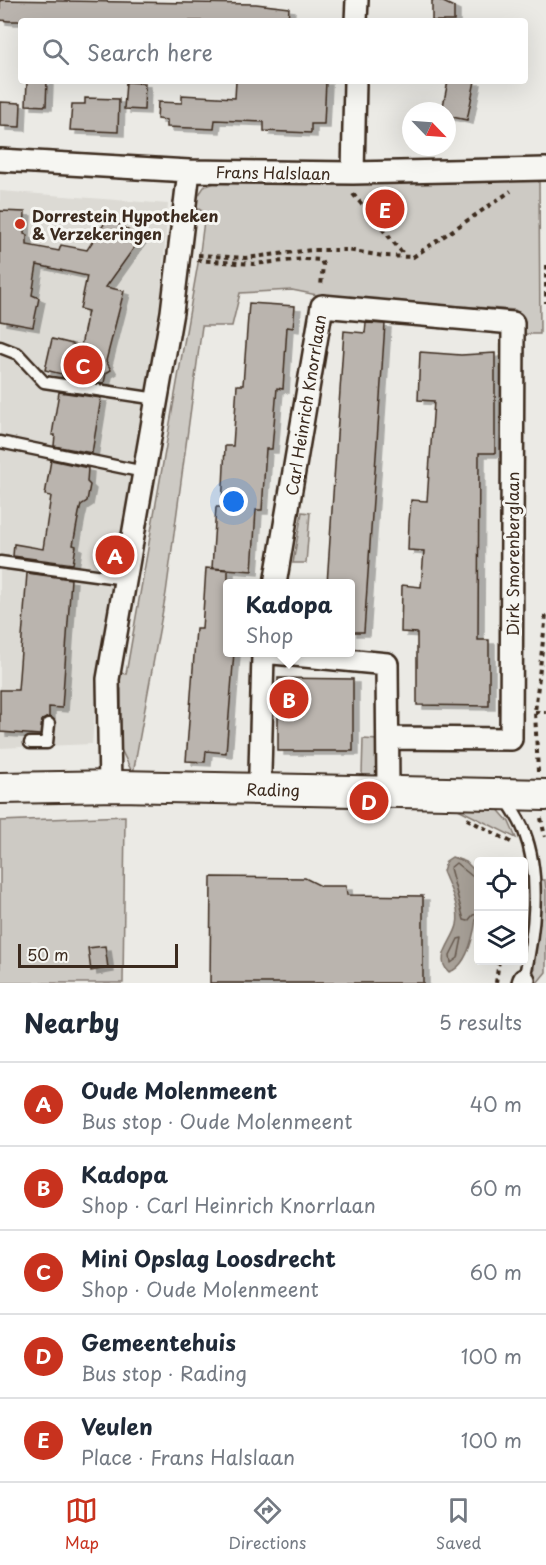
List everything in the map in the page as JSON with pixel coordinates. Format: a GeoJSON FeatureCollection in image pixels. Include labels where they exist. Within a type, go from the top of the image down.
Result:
{"type":"FeatureCollection","features":[{"type":"Feature","properties":{"kind":"main road","name":"Rading"},"geometry":{"type":"LineString","coordinates":[[0,788],[110,786],[542,795]]}},
{"type":"Feature","properties":{"kind":"street"},"geometry":{"type":"LineString","coordinates":[[356,18],[357,0]]}},
{"type":"Feature","properties":{"kind":"street"},"geometry":{"type":"LineString","coordinates":[[350,173],[355,84]]}},
{"type":"Feature","properties":{"kind":"street","name":"Frans Halslaan"},"geometry":{"type":"LineString","coordinates":[[0,159],[189,171],[350,173],[546,169]]}},
{"type":"Feature","properties":{"kind":"street"},"geometry":{"type":"LineString","coordinates":[[110,786],[108,679],[157,399],[189,171]]}},
{"type":"Feature","properties":{"kind":"street","name":"Carl Heinrich Knorrlaan"},"geometry":{"type":"LineString","coordinates":[[276,579],[322,306],[438,315]]}},
{"type":"Feature","properties":{"kind":"street","name":"Dirk Smorenberglaan"},"geometry":{"type":"LineString","coordinates":[[388,738],[511,739],[513,323],[438,315]]}},
{"type":"Feature","properties":{"kind":"street"},"geometry":{"type":"LineString","coordinates":[[260,772],[263,657]]}},
{"type":"Feature","properties":{"kind":"street"},"geometry":{"type":"LineString","coordinates":[[308,657],[387,664],[388,790]]}},
{"type":"Feature","properties":{"kind":"lane"},"geometry":{"type":"LineString","coordinates":[[0,347],[18,354],[44,382],[157,399]]}},
{"type":"Feature","properties":{"kind":"lane"},"geometry":{"type":"LineString","coordinates":[[0,442],[144,472]]}},
{"type":"Feature","properties":{"kind":"lane"},"geometry":{"type":"LineString","coordinates":[[0,562],[125,579]]}},
{"type":"Feature","properties":{"kind":"lane"},"geometry":{"type":"LineString","coordinates":[[30,743],[47,743],[49,724]]}},
{"type":"Feature","properties":{"kind":"lane"},"geometry":{"type":"LineString","coordinates":[[503,793],[524,830],[533,869],[534,896],[523,982]]}},
{"type":"Feature","properties":{"kind":"path"},"geometry":{"type":"LineString","coordinates":[[178,255],[245,258],[312,250],[346,250],[383,256],[413,257],[520,184],[520,170]]}},
{"type":"Feature","properties":{"kind":"path"},"geometry":{"type":"LineString","coordinates":[[350,173],[348,188],[406,257]]}},
{"type":"Feature","properties":{"kind":"path"},"geometry":{"type":"LineString","coordinates":[[178,255],[231,264],[321,260],[323,265],[318,300],[322,306]]}},
{"type":"Feature","properties":{"kind":"path"},"geometry":{"type":"LineString","coordinates":[[546,265],[546,303]]}},
{"type":"Feature","properties":{"kind":"path"},"geometry":{"type":"LineString","coordinates":[[542,795],[535,712],[546,614]]}},
{"type":"Feature","properties":{"kind":"path"},"geometry":{"type":"LineString","coordinates":[[535,712],[546,712]]}},
{"type":"Feature","properties":{"kind":"path"},"geometry":{"type":"LineString","coordinates":[[496,983],[498,965]]}},
{"type":"Feature","properties":{"kind":"shaded area"},"geometry":{"type":"Polygon","coordinates":[[[512,179],[539,181],[540,334],[521,334],[524,322],[515,310],[322,296],[292,290],[240,293],[232,326],[202,326],[166,593],[133,774],[115,737],[115,721],[121,712],[121,689],[114,685],[117,672],[126,674],[200,252],[205,213],[197,208],[196,199],[204,187],[217,182],[512,179]]]}},
{"type":"Feature","properties":{"kind":"shaded area"},"geometry":{"type":"Polygon","coordinates":[[[0,191],[168,204],[161,295],[97,682],[92,744],[0,748],[0,191]]]}},
{"type":"Feature","properties":{"kind":"shaded area"},"geometry":{"type":"Polygon","coordinates":[[[302,512],[310,513],[306,563],[293,563],[302,512]]]}},
{"type":"Feature","properties":{"kind":"shaded area"},"geometry":{"type":"Polygon","coordinates":[[[363,739],[378,740],[377,776],[362,775],[363,739]]]}},
{"type":"Feature","properties":{"kind":"shaded area"},"geometry":{"type":"Polygon","coordinates":[[[494,805],[509,822],[516,838],[452,806],[494,805]]]}},
{"type":"Feature","properties":{"kind":"shaded area"},"geometry":{"type":"Polygon","coordinates":[[[125,816],[123,983],[0,983],[0,821],[125,816]]]}},
{"type":"Feature","properties":{"kind":"shaded area"},"geometry":{"type":"Polygon","coordinates":[[[541,880],[545,880],[546,890],[546,972],[537,983],[534,983],[534,952],[541,880]]]}},
{"type":"Feature","properties":{"kind":"water"},"geometry":{"type":"Polygon","coordinates":[[[452,857],[466,862],[474,870],[474,929],[465,957],[458,967],[449,972],[443,961],[444,955],[458,918],[454,898],[443,871],[446,861],[452,857]]]}},
{"type":"Feature","properties":{"kind":"building"},"geometry":{"type":"Polygon","coordinates":[[[0,0],[256,4],[289,8],[288,18],[18,18],[18,21],[0,20],[0,0]]]}},
{"type":"Feature","properties":{"kind":"building"},"geometry":{"type":"Polygon","coordinates":[[[432,0],[439,0],[454,7],[454,18],[432,18],[432,0]]]}},
{"type":"Feature","properties":{"kind":"building"},"geometry":{"type":"Polygon","coordinates":[[[27,84],[47,84],[46,106],[26,105],[27,84]]]}},
{"type":"Feature","properties":{"kind":"building"},"geometry":{"type":"Polygon","coordinates":[[[126,84],[145,84],[144,110],[124,109],[126,84]]]}},
{"type":"Feature","properties":{"kind":"building"},"geometry":{"type":"Polygon","coordinates":[[[236,84],[326,84],[324,124],[311,124],[311,133],[264,131],[264,122],[215,120],[214,129],[167,127],[167,120],[157,119],[158,102],[182,103],[182,95],[235,98],[236,84]]]}},
{"type":"Feature","properties":{"kind":"building"},"geometry":{"type":"Polygon","coordinates":[[[447,84],[474,84],[467,120],[456,118],[456,102],[444,102],[447,84]]]}},
{"type":"Feature","properties":{"kind":"building"},"geometry":{"type":"Polygon","coordinates":[[[85,98],[119,99],[118,132],[70,130],[72,104],[85,104],[85,98]]]}},
{"type":"Feature","properties":{"kind":"building"},"geometry":{"type":"Polygon","coordinates":[[[0,102],[21,103],[20,127],[0,126],[0,102]]]}},
{"type":"Feature","properties":{"kind":"building"},"geometry":{"type":"Polygon","coordinates":[[[0,211],[25,212],[24,234],[27,235],[27,245],[59,251],[61,245],[87,250],[108,218],[141,238],[106,287],[124,291],[106,361],[111,370],[106,373],[104,383],[62,377],[62,374],[45,370],[52,339],[81,346],[88,311],[80,309],[87,276],[37,265],[32,295],[39,298],[33,327],[0,321],[0,211]]]}},
{"type":"Feature","properties":{"kind":"building"},"geometry":{"type":"Polygon","coordinates":[[[249,303],[295,306],[293,328],[287,327],[283,389],[277,388],[272,449],[266,449],[262,510],[256,510],[252,571],[212,568],[216,507],[222,507],[225,446],[233,446],[237,385],[243,385],[249,303]]]}},
{"type":"Feature","properties":{"kind":"building"},"geometry":{"type":"Polygon","coordinates":[[[366,323],[385,324],[364,632],[355,632],[355,579],[327,579],[344,331],[365,333],[366,323]]]}},
{"type":"Feature","properties":{"kind":"building"},"geometry":{"type":"Polygon","coordinates":[[[420,352],[461,355],[495,353],[495,453],[479,453],[478,640],[489,640],[489,706],[417,705],[417,633],[401,632],[402,585],[421,587],[424,551],[408,550],[411,500],[427,501],[434,401],[418,400],[420,352]]]}},
{"type":"Feature","properties":{"kind":"building"},"geometry":{"type":"Polygon","coordinates":[[[59,392],[101,398],[92,453],[54,446],[55,435],[52,435],[59,392]]]}},
{"type":"Feature","properties":{"kind":"building"},"geometry":{"type":"Polygon","coordinates":[[[51,460],[88,468],[87,482],[90,485],[87,501],[81,505],[79,513],[73,545],[76,546],[73,564],[13,556],[14,544],[43,549],[51,496],[45,495],[51,460]]]}},
{"type":"Feature","properties":{"kind":"building"},"geometry":{"type":"Polygon","coordinates":[[[206,568],[228,570],[228,579],[223,579],[223,657],[234,657],[226,753],[206,751],[205,762],[186,761],[196,629],[202,629],[206,568]]]}},
{"type":"Feature","properties":{"kind":"building"},"geometry":{"type":"Polygon","coordinates":[[[27,573],[71,579],[62,708],[49,707],[49,717],[42,720],[40,735],[0,732],[0,690],[18,690],[27,573]]]}},
{"type":"Feature","properties":{"kind":"building"},"geometry":{"type":"Polygon","coordinates":[[[278,678],[353,679],[353,751],[278,751],[278,678]]]}},
{"type":"Feature","properties":{"kind":"building"},"geometry":{"type":"Polygon","coordinates":[[[211,877],[305,878],[321,886],[346,886],[347,895],[423,896],[423,983],[210,983],[211,877]]]}},
{"type":"Feature","properties":{"kind":"building"},"geometry":{"type":"Polygon","coordinates":[[[105,946],[108,968],[91,971],[88,948],[105,946]]]}},
{"type":"Feature","properties":{"kind":"place","name":"Veulen"},"geometry":{"type":"Point","coordinates":[385,209]}},
{"type":"Feature","properties":{"kind":"place","name":"Dorrestein Hypotheken & Verzekeringen"},"geometry":{"type":"Point","coordinates":[20,224]}},
{"type":"Feature","properties":{"kind":"place","name":"Mini Opslag Loosdrecht"},"geometry":{"type":"Point","coordinates":[83,365]}},
{"type":"Feature","properties":{"kind":"place","name":"Oude Molenmeent"},"geometry":{"type":"Point","coordinates":[115,555]}},
{"type":"Feature","properties":{"kind":"place","name":"Kadopa"},"geometry":{"type":"Point","coordinates":[289,699]}},
{"type":"Feature","properties":{"kind":"place","name":"Gemeentehuis"},"geometry":{"type":"Point","coordinates":[369,801]}}]}
